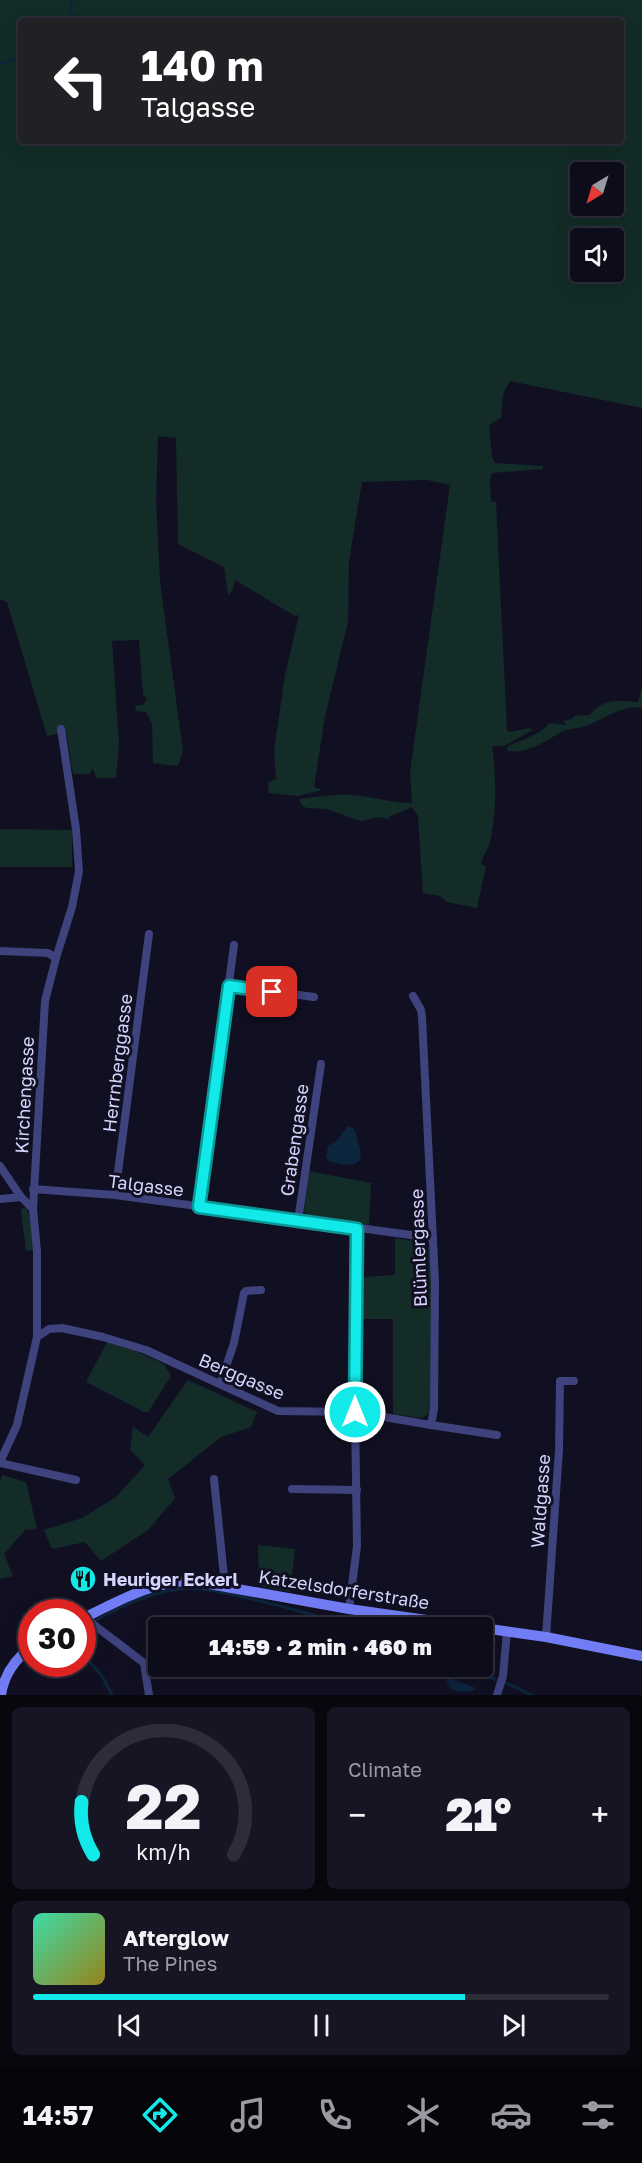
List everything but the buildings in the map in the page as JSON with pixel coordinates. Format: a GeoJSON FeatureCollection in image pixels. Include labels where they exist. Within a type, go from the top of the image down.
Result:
{"type":"FeatureCollection","features":[{"type":"Feature","properties":{"kind":"street","name":"Kirchengasse"},"geometry":{"type":"LineString","coordinates":[[0,1463],[17,1425],[37,1337],[37,1251],[33,1189],[45,1001],[72,907],[79,871],[76,829],[61,729]]}},
{"type":"Feature","properties":{"kind":"street","name":"Herrnberggasse"},"geometry":{"type":"LineString","coordinates":[[115,1195],[149,934]]}},
{"type":"Feature","properties":{"kind":"street"},"geometry":{"type":"LineString","coordinates":[[199,1207],[234,945]]}},
{"type":"Feature","properties":{"kind":"street"},"geometry":{"type":"LineString","coordinates":[[0,951],[48,953],[56,958]]}},
{"type":"Feature","properties":{"kind":"street"},"geometry":{"type":"LineString","coordinates":[[229,986],[314,997]]}},
{"type":"Feature","properties":{"kind":"street","name":"Blümlergasse"},"geometry":{"type":"LineString","coordinates":[[413,996],[421,1010],[422,1017],[435,1282],[435,1398],[431,1425]]}},
{"type":"Feature","properties":{"kind":"street","name":"Grabengasse"},"geometry":{"type":"LineString","coordinates":[[298,1221],[321,1064]]}},
{"type":"Feature","properties":{"kind":"street"},"geometry":{"type":"LineString","coordinates":[[0,1166],[21,1197],[33,1209]]}},
{"type":"Feature","properties":{"kind":"street","name":"Talgasse"},"geometry":{"type":"LineString","coordinates":[[33,1189],[115,1195],[433,1238]]}},
{"type":"Feature","properties":{"kind":"street"},"geometry":{"type":"LineString","coordinates":[[0,1199],[21,1197]]}},
{"type":"Feature","properties":{"kind":"street"},"geometry":{"type":"LineString","coordinates":[[349,1609],[357,1546],[355,1412],[357,1229]]}},
{"type":"Feature","properties":{"kind":"street"},"geometry":{"type":"LineString","coordinates":[[220,1384],[234,1343],[244,1293],[261,1290]]}},
{"type":"Feature","properties":{"kind":"street","name":"Berggasse"},"geometry":{"type":"LineString","coordinates":[[37,1337],[49,1329],[62,1329],[103,1337],[146,1350],[278,1411],[355,1412]]}},
{"type":"Feature","properties":{"kind":"street","name":"Waldgasse"},"geometry":{"type":"LineString","coordinates":[[546,1637],[560,1450],[560,1381],[574,1382]]}},
{"type":"Feature","properties":{"kind":"street"},"geometry":{"type":"LineString","coordinates":[[355,1412],[497,1435]]}},
{"type":"Feature","properties":{"kind":"street"},"geometry":{"type":"LineString","coordinates":[[0,1463],[76,1480]]}},
{"type":"Feature","properties":{"kind":"street"},"geometry":{"type":"LineString","coordinates":[[214,1479],[225,1586]]}},
{"type":"Feature","properties":{"kind":"street"},"geometry":{"type":"LineString","coordinates":[[292,1489],[357,1490]]}},
{"type":"Feature","properties":{"kind":"street","name":"Katzelsdorferstraße"},"geometry":{"type":"LineString","coordinates":[[96,1612],[150,1587],[170,1582],[193,1581],[349,1609],[546,1637],[642,1656]]}},
{"type":"Feature","properties":{"kind":"street"},"geometry":{"type":"LineString","coordinates":[[96,1626],[148,1664]]}},
{"type":"Feature","properties":{"kind":"street"},"geometry":{"type":"LineString","coordinates":[[497,1693],[503,1676],[507,1631]]}},
{"type":"Feature","properties":{"kind":"street"},"geometry":{"type":"LineString","coordinates":[[0,1695],[7,1673],[18,1658]]}},
{"type":"Feature","properties":{"kind":"street"},"geometry":{"type":"LineString","coordinates":[[144,1663],[149,1695]]}},
{"type":"Feature","properties":{"kind":"green space"},"geometry":{"type":"Polygon","coordinates":[[[0,0],[642,0],[642,408],[510,381],[503,394],[501,418],[489,425],[492,457],[495,463],[543,466],[543,469],[492,473],[490,480],[491,502],[496,502],[507,730],[510,732],[529,728],[533,730],[504,746],[492,746],[495,781],[494,819],[490,842],[481,864],[486,866],[477,908],[447,902],[440,896],[423,893],[418,816],[412,807],[389,819],[378,817],[363,821],[327,809],[307,808],[302,806],[299,799],[351,795],[412,803],[410,772],[450,485],[427,480],[362,482],[349,561],[348,622],[325,716],[314,787],[322,790],[298,796],[269,793],[268,782],[276,779],[274,750],[285,675],[299,615],[295,616],[235,580],[232,591],[228,595],[224,567],[178,544],[176,438],[158,436],[156,500],[160,582],[183,751],[179,764],[176,766],[153,763],[152,724],[146,712],[135,711],[136,705],[143,705],[147,698],[143,695],[139,640],[112,641],[119,744],[116,778],[97,778],[92,768],[90,774],[73,774],[66,732],[47,736],[7,602],[0,599],[0,0]]]}},
{"type":"Feature","properties":{"kind":"green space"},"geometry":{"type":"Polygon","coordinates":[[[642,686],[642,708],[621,710],[585,726],[564,731],[529,749],[508,751],[507,747],[536,734],[549,723],[566,725],[563,721],[575,716],[590,715],[600,705],[612,701],[638,702],[642,686]]]}},
{"type":"Feature","properties":{"kind":"green space"},"geometry":{"type":"Polygon","coordinates":[[[0,829],[72,830],[72,867],[0,867],[0,829]]]}},
{"type":"Feature","properties":{"kind":"green space"},"geometry":{"type":"Polygon","coordinates":[[[309,1171],[371,1183],[369,1225],[307,1216],[304,1211],[309,1171]]]}},
{"type":"Feature","properties":{"kind":"green space"},"geometry":{"type":"Polygon","coordinates":[[[26,1208],[31,1218],[35,1250],[26,1251],[21,1209],[26,1208]]]}},
{"type":"Feature","properties":{"kind":"green space"},"geometry":{"type":"Polygon","coordinates":[[[395,1238],[421,1242],[429,1248],[432,1263],[431,1405],[429,1413],[422,1418],[393,1414],[393,1319],[360,1319],[362,1277],[395,1275],[395,1238]]]}},
{"type":"Feature","properties":{"kind":"green space"},"geometry":{"type":"Polygon","coordinates":[[[107,1342],[138,1352],[164,1364],[171,1376],[148,1412],[86,1382],[107,1342]]]}},
{"type":"Feature","properties":{"kind":"green space"},"geometry":{"type":"Polygon","coordinates":[[[188,1380],[257,1412],[251,1427],[221,1437],[168,1479],[175,1498],[148,1530],[101,1561],[85,1542],[52,1549],[44,1530],[82,1518],[116,1497],[145,1465],[130,1450],[133,1427],[148,1437],[188,1380]]]}},
{"type":"Feature","properties":{"kind":"green space"},"geometry":{"type":"Polygon","coordinates":[[[2,1475],[26,1482],[37,1529],[25,1530],[4,1554],[13,1576],[0,1579],[0,1482],[2,1475]]]}},
{"type":"Feature","properties":{"kind":"green space"},"geometry":{"type":"Polygon","coordinates":[[[258,1545],[295,1549],[290,1592],[259,1586],[258,1545]]]}},
{"type":"Feature","properties":{"kind":"green space"},"geometry":{"type":"Polygon","coordinates":[[[493,1639],[496,1639],[493,1660],[493,1639]]]}},
{"type":"Feature","properties":{"kind":"water"},"geometry":{"type":"Polygon","coordinates":[[[348,1126],[356,1132],[361,1153],[360,1159],[348,1165],[329,1161],[326,1157],[328,1146],[337,1140],[348,1126]]]}},
{"type":"Feature","properties":{"kind":"water"},"geometry":{"type":"Polygon","coordinates":[[[447,1677],[476,1688],[473,1691],[455,1691],[447,1683],[447,1677]]]}},
{"type":"Feature","properties":{"kind":"waterway"},"geometry":{"type":"LineString","coordinates":[[72,0],[70,10],[74,18]]}},
{"type":"Feature","properties":{"kind":"waterway"},"geometry":{"type":"LineString","coordinates":[[0,64],[18,57]]}},
{"type":"Feature","properties":{"kind":"waterway"},"geometry":{"type":"LineString","coordinates":[[96,1621],[131,1603],[155,1594],[180,1589],[196,1589],[244,1597],[320,1617]]}},
{"type":"Feature","properties":{"kind":"waterway"},"geometry":{"type":"LineString","coordinates":[[96,1669],[112,1695]]}},
{"type":"Feature","properties":{"kind":"waterway"},"geometry":{"type":"LineString","coordinates":[[489,1677],[532,1695]]}},
{"type":"Feature","properties":{"kind":"place","name":"Heuriger Eckerl"},"geometry":{"type":"Point","coordinates":[83,1579]}},
{"type":"Feature","properties":{"kind":"route"},"geometry":{"type":"LineString","coordinates":[[272,992],[229,986],[199,1207],[357,1229],[355,1412]]}}]}
